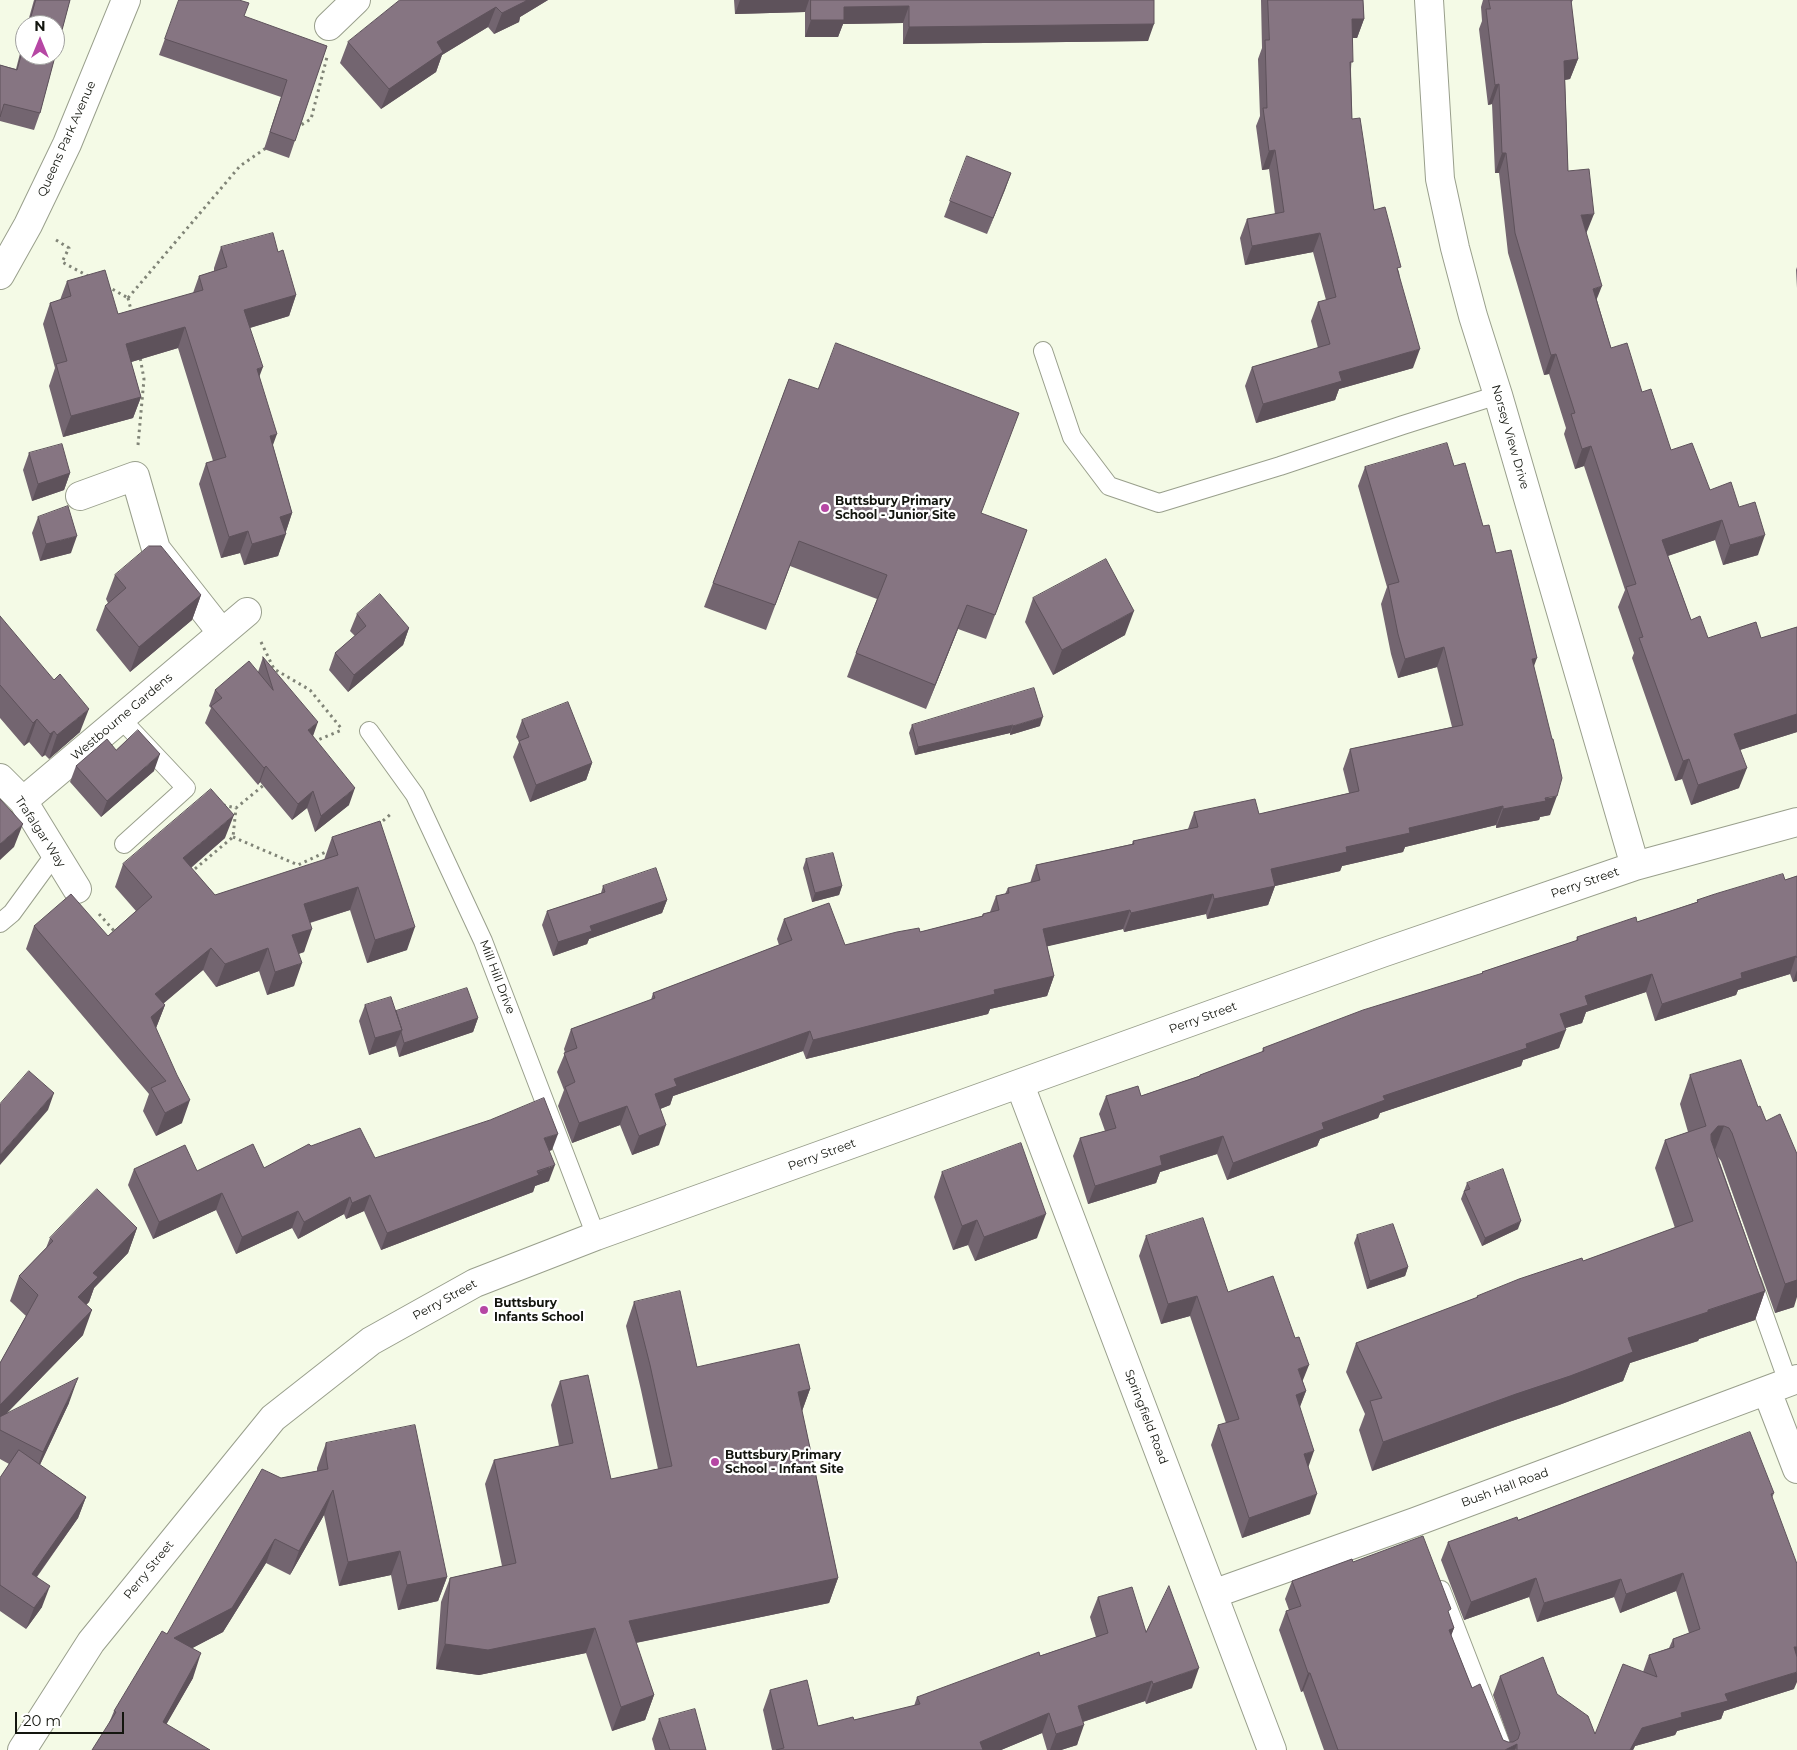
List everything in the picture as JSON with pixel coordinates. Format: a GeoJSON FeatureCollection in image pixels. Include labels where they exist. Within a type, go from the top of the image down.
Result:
{"type":"FeatureCollection","features":[{"type":"Feature","properties":{"kind":"street","name":"Queens Park Avenue"},"geometry":{"type":"LineString","coordinates":[[0,275],[28,225],[67,144],[126,0]]}},
{"type":"Feature","properties":{"kind":"street"},"geometry":{"type":"LineString","coordinates":[[329,26],[356,0]]}},
{"type":"Feature","properties":{"kind":"street","name":"Norsey View Drive"},"geometry":{"type":"LineString","coordinates":[[1429,0],[1440,179],[1469,299],[1635,866]]}},
{"type":"Feature","properties":{"kind":"street"},"geometry":{"type":"LineString","coordinates":[[80,496],[135,476],[156,549],[222,633]]}},
{"type":"Feature","properties":{"kind":"street","name":"Westbourne Gardens"},"geometry":{"type":"LineString","coordinates":[[23,801],[247,612]]}},
{"type":"Feature","properties":{"kind":"street","name":"Trafalgar Way"},"geometry":{"type":"LineString","coordinates":[[0,778],[23,801],[77,889]]}},
{"type":"Feature","properties":{"kind":"street","name":"Perry Street"},"geometry":{"type":"LineString","coordinates":[[22,1750],[91,1642],[273,1418],[370,1341],[475,1282],[596,1236],[1382,953],[1635,866],[1797,822]]}},
{"type":"Feature","properties":{"kind":"street","name":"Springfield Road"},"geometry":{"type":"LineString","coordinates":[[1020,1084],[1213,1594],[1264,1748]]}},
{"type":"Feature","properties":{"kind":"street"},"geometry":{"type":"LineString","coordinates":[[1784,1384],[1797,1470]]}},
{"type":"Feature","properties":{"kind":"street","name":"Bush Hall Road"},"geometry":{"type":"LineString","coordinates":[[1213,1594],[1419,1531],[1784,1384]]}},
{"type":"Feature","properties":{"kind":"lane"},"geometry":{"type":"LineString","coordinates":[[1043,351],[1072,437],[1109,486],[1159,503],[1498,395]]}},
{"type":"Feature","properties":{"kind":"lane"},"geometry":{"type":"LineString","coordinates":[[121,719],[186,788],[124,844]]}},
{"type":"Feature","properties":{"kind":"lane","name":"Mill Hill Drive"},"geometry":{"type":"LineString","coordinates":[[369,731],[415,795],[483,941],[596,1236]]}},
{"type":"Feature","properties":{"kind":"lane"},"geometry":{"type":"LineString","coordinates":[[0,923],[12,913],[55,854]]}},
{"type":"Feature","properties":{"kind":"lane"},"geometry":{"type":"LineString","coordinates":[[1748,1269],[1784,1384]]}},
{"type":"Feature","properties":{"kind":"lane"},"geometry":{"type":"LineString","coordinates":[[1436,1576],[1503,1750]]}},
{"type":"Feature","properties":{"kind":"path"},"geometry":{"type":"LineString","coordinates":[[289,133],[311,118],[326,63],[329,26]]}},
{"type":"Feature","properties":{"kind":"path"},"geometry":{"type":"LineString","coordinates":[[128,298],[240,166],[268,147]]}},
{"type":"Feature","properties":{"kind":"path"},"geometry":{"type":"LineString","coordinates":[[28,225],[69,248],[62,262],[95,280]]}},
{"type":"Feature","properties":{"kind":"path"},"geometry":{"type":"LineString","coordinates":[[103,284],[128,298],[132,316]]}},
{"type":"Feature","properties":{"kind":"path"},"geometry":{"type":"LineString","coordinates":[[135,476],[144,379],[139,352]]}},
{"type":"Feature","properties":{"kind":"path"},"geometry":{"type":"LineString","coordinates":[[247,612],[274,669],[310,690],[342,729]]}},
{"type":"Feature","properties":{"kind":"path"},"geometry":{"type":"LineString","coordinates":[[311,746],[318,740],[342,729],[369,731]]}},
{"type":"Feature","properties":{"kind":"path"},"geometry":{"type":"LineString","coordinates":[[189,873],[233,837],[236,808],[266,783]]}},
{"type":"Feature","properties":{"kind":"path"},"geometry":{"type":"LineString","coordinates":[[372,829],[415,795]]}},
{"type":"Feature","properties":{"kind":"path"},"geometry":{"type":"LineString","coordinates":[[219,805],[236,808]]}},
{"type":"Feature","properties":{"kind":"path"},"geometry":{"type":"LineString","coordinates":[[233,837],[298,865],[332,850]]}},
{"type":"Feature","properties":{"kind":"path"},"geometry":{"type":"LineString","coordinates":[[77,889],[117,934]]}},
{"type":"Feature","properties":{"kind":"building"},"geometry":{"type":"Polygon","coordinates":[[[36,0],[70,0],[65,19],[65,15],[32,15],[36,0]]]}},
{"type":"Feature","properties":{"kind":"building"},"geometry":{"type":"Polygon","coordinates":[[[179,0],[239,0],[249,3],[244,16],[327,46],[295,141],[270,132],[287,80],[165,39],[179,0]]]}},
{"type":"Feature","properties":{"kind":"building"},"geometry":{"type":"Polygon","coordinates":[[[400,0],[526,1],[502,13],[496,7],[437,42],[443,52],[389,89],[348,42],[400,0]]]}},
{"type":"Feature","properties":{"kind":"building"},"geometry":{"type":"Polygon","coordinates":[[[811,0],[1154,0],[1154,24],[909,27],[909,6],[844,7],[844,20],[811,20],[811,0]]]}},
{"type":"Feature","properties":{"kind":"building"},"geometry":{"type":"Polygon","coordinates":[[[1268,0],[1363,0],[1364,19],[1352,19],[1353,62],[1350,62],[1352,119],[1360,118],[1374,210],[1385,207],[1401,267],[1397,268],[1420,349],[1339,372],[1342,381],[1263,404],[1252,367],[1330,344],[1318,302],[1336,297],[1320,233],[1252,246],[1247,219],[1284,212],[1275,150],[1269,151],[1263,108],[1267,108],[1265,40],[1269,40],[1268,0]]]}},
{"type":"Feature","properties":{"kind":"building"},"geometry":{"type":"Polygon","coordinates":[[[1489,0],[1571,0],[1578,59],[1564,61],[1568,171],[1589,169],[1594,214],[1581,215],[1602,286],[1593,289],[1611,348],[1627,343],[1642,392],[1651,389],[1671,450],[1692,443],[1710,490],[1731,482],[1739,507],[1755,502],[1765,535],[1730,545],[1722,520],[1662,540],[1691,620],[1700,616],[1708,638],[1756,622],[1761,638],[1797,627],[1797,714],[1734,734],[1747,768],[1698,785],[1689,759],[1683,761],[1639,638],[1643,637],[1626,587],[1636,584],[1591,446],[1582,449],[1571,414],[1575,413],[1556,354],[1551,355],[1515,233],[1506,153],[1502,153],[1499,84],[1495,85],[1486,9],[1490,9],[1489,0]]]}},
{"type":"Feature","properties":{"kind":"building"},"geometry":{"type":"Polygon","coordinates":[[[0,65],[17,70],[18,65],[53,65],[40,113],[4,104],[0,117],[0,65]]]}},
{"type":"Feature","properties":{"kind":"building"},"geometry":{"type":"Polygon","coordinates":[[[967,156],[1011,173],[993,218],[950,201],[967,156]]]}},
{"type":"Feature","properties":{"kind":"building"},"geometry":{"type":"Polygon","coordinates":[[[273,233],[278,252],[283,250],[296,295],[244,310],[263,367],[257,369],[277,434],[270,436],[292,513],[280,517],[286,534],[252,544],[248,531],[229,537],[206,463],[226,457],[185,327],[126,344],[141,397],[71,416],[56,364],[67,361],[50,303],[71,296],[67,281],[105,270],[118,314],[203,290],[199,276],[227,267],[221,247],[273,233]]]}},
{"type":"Feature","properties":{"kind":"building"},"geometry":{"type":"Polygon","coordinates":[[[836,343],[1019,413],[981,513],[1027,530],[995,615],[967,605],[935,685],[856,653],[887,575],[799,541],[775,605],[713,583],[789,379],[818,389],[836,343]]]}},
{"type":"Feature","properties":{"kind":"building"},"geometry":{"type":"Polygon","coordinates":[[[1447,443],[1454,466],[1465,463],[1483,526],[1489,525],[1496,553],[1511,550],[1537,658],[1532,659],[1562,778],[1557,796],[1545,798],[1546,801],[1503,809],[1503,806],[1409,828],[1410,833],[1346,847],[1347,852],[1271,869],[1275,886],[1214,899],[1213,894],[1131,913],[1130,910],[1043,929],[1054,976],[994,990],[995,994],[813,1040],[810,1031],[674,1079],[677,1086],[655,1094],[666,1125],[639,1136],[627,1106],[579,1123],[565,1087],[575,1082],[564,1053],[577,1048],[571,1029],[655,998],[653,993],[792,940],[784,919],[829,903],[845,945],[919,928],[920,932],[983,916],[983,914],[999,910],[996,896],[1009,893],[1008,888],[1040,880],[1036,865],[1134,844],[1133,841],[1198,827],[1194,812],[1255,799],[1259,814],[1359,791],[1350,749],[1463,725],[1444,647],[1405,659],[1388,585],[1399,582],[1365,467],[1447,443]]]}},
{"type":"Feature","properties":{"kind":"building"},"geometry":{"type":"Polygon","coordinates":[[[62,444],[70,473],[38,484],[29,453],[62,444]]]}},
{"type":"Feature","properties":{"kind":"building"},"geometry":{"type":"Polygon","coordinates":[[[68,506],[77,536],[46,544],[38,517],[68,506]]]}},
{"type":"Feature","properties":{"kind":"building"},"geometry":{"type":"Polygon","coordinates":[[[149,546],[161,546],[201,595],[139,647],[105,606],[126,588],[115,575],[149,546]]]}},
{"type":"Feature","properties":{"kind":"building"},"geometry":{"type":"Polygon","coordinates":[[[1106,559],[1134,611],[1062,650],[1033,598],[1106,559]]]}},
{"type":"Feature","properties":{"kind":"building"},"geometry":{"type":"Polygon","coordinates":[[[380,594],[409,628],[354,675],[335,653],[366,626],[357,614],[380,594]]]}},
{"type":"Feature","properties":{"kind":"building"},"geometry":{"type":"Polygon","coordinates":[[[0,616],[54,680],[60,674],[89,709],[57,735],[54,731],[50,734],[37,719],[33,723],[0,685],[0,616]]]}},
{"type":"Feature","properties":{"kind":"building"},"geometry":{"type":"Polygon","coordinates":[[[263,657],[318,722],[308,730],[355,788],[321,816],[313,791],[298,804],[266,766],[264,768],[211,706],[222,698],[215,690],[249,661],[273,690],[263,657]]]}},
{"type":"Feature","properties":{"kind":"building"},"geometry":{"type":"Polygon","coordinates":[[[1034,688],[1043,717],[1013,726],[918,747],[912,725],[1034,688]]]}},
{"type":"Feature","properties":{"kind":"building"},"geometry":{"type":"Polygon","coordinates":[[[568,702],[592,763],[536,785],[519,741],[529,737],[522,720],[568,702]]]}},
{"type":"Feature","properties":{"kind":"building"},"geometry":{"type":"Polygon","coordinates":[[[138,730],[160,754],[107,801],[76,766],[107,739],[116,750],[138,730]]]}},
{"type":"Feature","properties":{"kind":"building"},"geometry":{"type":"Polygon","coordinates":[[[211,789],[234,815],[183,858],[215,895],[338,855],[332,837],[380,821],[415,927],[375,940],[358,887],[304,904],[312,929],[292,935],[302,963],[275,972],[268,948],[225,964],[211,948],[155,994],[165,1005],[151,1017],[190,1100],[165,1113],[151,1088],[166,1081],[34,926],[71,894],[108,936],[152,897],[123,864],[211,789]]]}},
{"type":"Feature","properties":{"kind":"building"},"geometry":{"type":"Polygon","coordinates":[[[0,799],[23,824],[0,844],[0,799]]]}},
{"type":"Feature","properties":{"kind":"building"},"geometry":{"type":"Polygon","coordinates":[[[833,853],[842,886],[815,893],[806,859],[833,853]]]}},
{"type":"Feature","properties":{"kind":"building"},"geometry":{"type":"Polygon","coordinates":[[[656,868],[667,900],[590,926],[592,931],[558,942],[547,911],[605,892],[603,886],[656,868]]]}},
{"type":"Feature","properties":{"kind":"building"},"geometry":{"type":"Polygon","coordinates":[[[1783,874],[1785,880],[1797,876],[1797,958],[1796,956],[1741,973],[1742,978],[1662,1004],[1652,974],[1585,996],[1588,1005],[1560,1014],[1566,1030],[1526,1044],[1527,1048],[1383,1096],[1385,1100],[1322,1123],[1324,1129],[1233,1163],[1223,1136],[1160,1156],[1162,1165],[1095,1186],[1080,1138],[1116,1128],[1106,1096],[1138,1086],[1141,1096],[1200,1076],[1264,1051],[1263,1048],[1363,1010],[1483,973],[1578,940],[1577,937],[1636,917],[1637,922],[1698,902],[1697,900],[1715,894],[1783,874]]]}},
{"type":"Feature","properties":{"kind":"building"},"geometry":{"type":"Polygon","coordinates":[[[467,988],[478,1018],[404,1043],[396,1011],[467,988]]]}},
{"type":"Feature","properties":{"kind":"building"},"geometry":{"type":"Polygon","coordinates":[[[391,997],[402,1030],[375,1038],[365,1005],[391,997]]]}},
{"type":"Feature","properties":{"kind":"building"},"geometry":{"type":"Polygon","coordinates":[[[1741,1060],[1758,1107],[1760,1106],[1766,1121],[1780,1114],[1797,1154],[1797,1280],[1785,1284],[1732,1133],[1729,1128],[1718,1126],[1711,1134],[1711,1140],[1765,1291],[1628,1338],[1633,1352],[1383,1442],[1370,1401],[1382,1398],[1356,1343],[1478,1297],[1519,1279],[1582,1258],[1583,1261],[1693,1221],[1665,1140],[1706,1126],[1690,1075],[1741,1060]]]}},
{"type":"Feature","properties":{"kind":"building"},"geometry":{"type":"Polygon","coordinates":[[[29,1071],[54,1093],[0,1155],[0,1104],[29,1071]]]}},
{"type":"Feature","properties":{"kind":"building"},"geometry":{"type":"Polygon","coordinates":[[[544,1098],[558,1134],[544,1138],[555,1165],[537,1171],[539,1175],[387,1233],[370,1195],[352,1203],[350,1197],[304,1222],[298,1211],[242,1237],[222,1193],[159,1222],[134,1169],[185,1145],[197,1171],[253,1144],[264,1168],[309,1144],[311,1146],[360,1128],[375,1158],[490,1120],[544,1098]]]}},
{"type":"Feature","properties":{"kind":"building"},"geometry":{"type":"Polygon","coordinates":[[[1021,1143],[1046,1214],[984,1237],[977,1220],[962,1226],[942,1172],[1021,1143]]]}},
{"type":"Feature","properties":{"kind":"building"},"geometry":{"type":"Polygon","coordinates":[[[1503,1169],[1521,1221],[1485,1238],[1464,1191],[1470,1189],[1467,1183],[1503,1169]]]}},
{"type":"Feature","properties":{"kind":"building"},"geometry":{"type":"Polygon","coordinates":[[[97,1189],[137,1228],[93,1273],[98,1277],[78,1297],[92,1310],[0,1405],[0,1363],[38,1295],[19,1276],[53,1241],[50,1238],[97,1189]]]}},
{"type":"Feature","properties":{"kind":"building"},"geometry":{"type":"Polygon","coordinates":[[[1203,1218],[1228,1292],[1273,1276],[1295,1338],[1299,1337],[1309,1365],[1298,1369],[1306,1391],[1296,1395],[1314,1451],[1304,1454],[1317,1494],[1249,1518],[1218,1425],[1239,1419],[1197,1296],[1168,1304],[1146,1236],[1203,1218]]]}},
{"type":"Feature","properties":{"kind":"building"},"geometry":{"type":"Polygon","coordinates":[[[1393,1224],[1408,1267],[1370,1281],[1357,1235],[1393,1224]]]}},
{"type":"Feature","properties":{"kind":"building"},"geometry":{"type":"Polygon","coordinates":[[[680,1291],[697,1367],[799,1344],[810,1389],[798,1392],[838,1578],[629,1621],[654,1695],[621,1707],[595,1628],[488,1650],[445,1644],[450,1578],[516,1563],[494,1460],[573,1443],[560,1381],[588,1375],[611,1479],[672,1466],[634,1302],[680,1291]]]}},
{"type":"Feature","properties":{"kind":"building"},"geometry":{"type":"Polygon","coordinates":[[[78,1378],[43,1452],[0,1430],[0,1417],[78,1378]]]}},
{"type":"Feature","properties":{"kind":"building"},"geometry":{"type":"Polygon","coordinates":[[[415,1425],[447,1577],[407,1585],[400,1551],[348,1562],[333,1490],[299,1551],[275,1539],[232,1608],[174,1638],[201,1653],[163,1722],[210,1750],[92,1750],[162,1631],[167,1634],[262,1469],[281,1478],[328,1469],[326,1443],[415,1425]]]}},
{"type":"Feature","properties":{"kind":"building"},"geometry":{"type":"Polygon","coordinates":[[[1750,1432],[1774,1493],[1771,1494],[1797,1564],[1797,1647],[1794,1647],[1797,1657],[1797,1672],[1725,1694],[1728,1701],[1681,1713],[1682,1717],[1642,1728],[1630,1750],[1517,1750],[1517,1744],[1505,1750],[1338,1750],[1286,1611],[1301,1606],[1292,1581],[1352,1559],[1353,1562],[1423,1536],[1451,1609],[1448,1611],[1454,1628],[1449,1630],[1472,1688],[1480,1684],[1503,1740],[1513,1742],[1518,1739],[1520,1733],[1500,1676],[1543,1657],[1557,1694],[1588,1716],[1595,1734],[1623,1664],[1657,1677],[1649,1655],[1674,1647],[1673,1639],[1700,1629],[1683,1573],[1626,1594],[1621,1579],[1544,1603],[1536,1578],[1471,1602],[1448,1542],[1517,1517],[1518,1520],[1750,1432]]]}},
{"type":"Feature","properties":{"kind":"building"},"geometry":{"type":"Polygon","coordinates":[[[19,1450],[86,1497],[32,1574],[50,1586],[34,1608],[0,1585],[0,1478],[19,1450]]]}},
{"type":"Feature","properties":{"kind":"building"},"geometry":{"type":"Polygon","coordinates":[[[1169,1586],[1199,1668],[1153,1684],[1152,1681],[1078,1706],[1084,1725],[1056,1734],[1049,1713],[980,1742],[983,1750],[776,1750],[784,1748],[770,1690],[807,1680],[818,1726],[853,1717],[854,1720],[920,1704],[917,1697],[1039,1652],[1040,1656],[1108,1633],[1098,1597],[1132,1587],[1146,1632],[1169,1586]]]}},
{"type":"Feature","properties":{"kind":"building"},"geometry":{"type":"Polygon","coordinates":[[[695,1709],[706,1750],[670,1750],[659,1719],[695,1709]]]}},
{"type":"Feature","properties":{"kind":"place","name":"Buttsbury Primary School - Junior Site"},"geometry":{"type":"Point","coordinates":[825,508]}},
{"type":"Feature","properties":{"kind":"place","name":"Buttsbury Infants School"},"geometry":{"type":"Point","coordinates":[484,1310]}},
{"type":"Feature","properties":{"kind":"place","name":"Buttsbury Primary School - Infant Site"},"geometry":{"type":"Point","coordinates":[715,1462]}}]}
